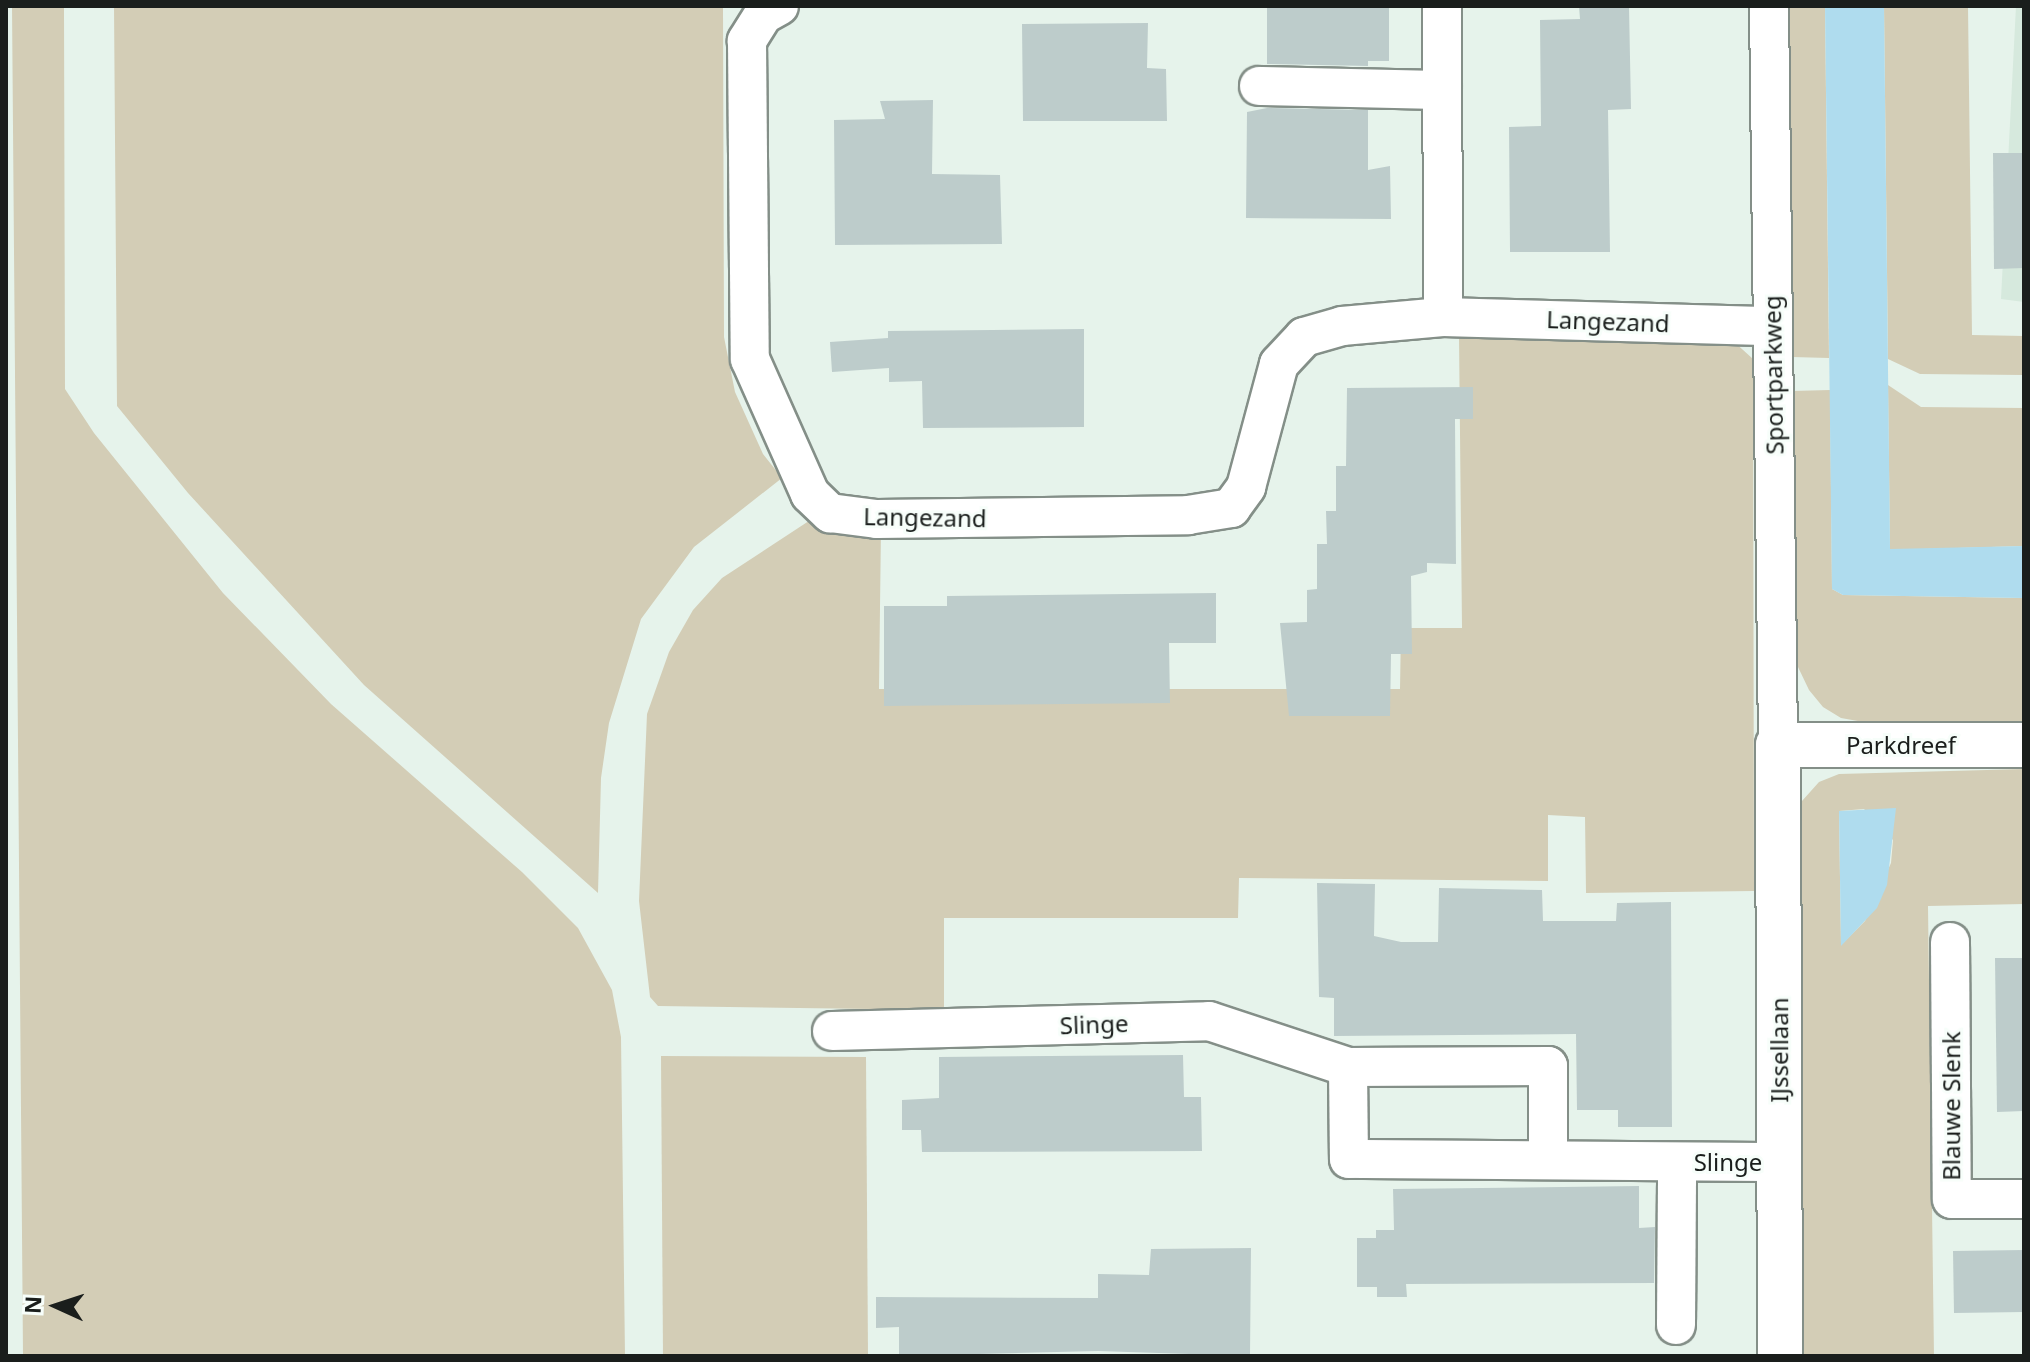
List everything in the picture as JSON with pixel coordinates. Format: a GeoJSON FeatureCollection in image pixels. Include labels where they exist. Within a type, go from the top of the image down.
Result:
{"type":"FeatureCollection","features":[{"type":"Feature","properties":{"kind":"street","name":"Langezand"},"geometry":{"type":"LineString","coordinates":[[779,6],[763,15],[747,41],[750,359],[810,494],[830,513],[877,519],[1188,515],[1231,508],[1246,487],[1279,364],[1304,337],[1342,326],[1443,317],[1772,326]]}},
{"type":"Feature","properties":{"kind":"street"},"geometry":{"type":"LineString","coordinates":[[1442,6],[1443,317]]}},
{"type":"Feature","properties":{"kind":"street","name":"Sportparkweg"},"geometry":{"type":"LineString","coordinates":[[1769,6],[1778,745]]}},
{"type":"Feature","properties":{"kind":"street"},"geometry":{"type":"LineString","coordinates":[[1259,86],[1442,90]]}},
{"type":"Feature","properties":{"kind":"street","name":"Parkdreef"},"geometry":{"type":"LineString","coordinates":[[1778,745],[2024,745]]}},
{"type":"Feature","properties":{"kind":"street","name":"IJssellaan"},"geometry":{"type":"LineString","coordinates":[[1778,745],[1780,1356]]}},
{"type":"Feature","properties":{"kind":"street","name":"Blauwe Slenk"},"geometry":{"type":"LineString","coordinates":[[1950,942],[1952,1199],[2024,1199]]}},
{"type":"Feature","properties":{"kind":"street","name":"Slinge"},"geometry":{"type":"LineString","coordinates":[[832,1031],[1209,1021],[1348,1067],[1548,1066],[1548,1160]]}},
{"type":"Feature","properties":{"kind":"street","name":"Slinge"},"geometry":{"type":"LineString","coordinates":[[1348,1067],[1349,1159],[1780,1162]]}},
{"type":"Feature","properties":{"kind":"street","name":"Slinge"},"geometry":{"type":"LineString","coordinates":[[1676,1325],[1677,1163]]}},
{"type":"Feature","properties":{"kind":"shaded area"},"geometry":{"type":"Polygon","coordinates":[[[12,6],[64,6],[65,389],[94,433],[223,593],[331,704],[522,872],[578,928],[612,990],[621,1037],[625,1356],[23,1356],[12,6]]]}},
{"type":"Feature","properties":{"kind":"shaded area"},"geometry":{"type":"Polygon","coordinates":[[[114,6],[723,6],[724,337],[735,392],[763,454],[782,478],[694,547],[641,619],[609,723],[601,778],[598,893],[364,685],[188,493],[117,406],[114,6]]]}},
{"type":"Feature","properties":{"kind":"shaded area"},"geometry":{"type":"Polygon","coordinates":[[[1789,6],[1825,6],[1829,358],[1792,357],[1789,6]]]}},
{"type":"Feature","properties":{"kind":"shaded area"},"geometry":{"type":"Polygon","coordinates":[[[1884,6],[1968,6],[1972,335],[2024,336],[2024,375],[1920,374],[1888,359],[1884,6]]]}},
{"type":"Feature","properties":{"kind":"shaded area"},"geometry":{"type":"Polygon","coordinates":[[[2016,6],[2024,6],[2024,302],[2001,299],[2016,6]]]}},
{"type":"Feature","properties":{"kind":"shaded area"},"geometry":{"type":"Polygon","coordinates":[[[1459,336],[1732,340],[1753,359],[1754,891],[1586,893],[1585,817],[1548,815],[1548,881],[1239,878],[1238,918],[944,918],[944,1010],[658,1006],[650,997],[639,901],[647,714],[669,652],[693,610],[722,578],[818,515],[881,527],[879,689],[1400,689],[1401,628],[1462,628],[1459,336]]]}},
{"type":"Feature","properties":{"kind":"shaded area"},"geometry":{"type":"Polygon","coordinates":[[[1888,385],[1921,407],[2024,408],[2024,546],[1890,550],[1888,385]]]}},
{"type":"Feature","properties":{"kind":"shaded area"},"geometry":{"type":"Polygon","coordinates":[[[1830,390],[1832,589],[1843,595],[2024,598],[2024,722],[1869,723],[1841,718],[1823,707],[1809,690],[1798,667],[1792,391],[1830,390]]]}},
{"type":"Feature","properties":{"kind":"shaded area"},"geometry":{"type":"Polygon","coordinates":[[[2024,769],[2024,904],[1928,906],[1934,1356],[1796,1356],[1791,830],[1802,801],[1819,782],[1839,774],[2024,769]],[[1864,809],[1839,811],[1841,945],[1865,921],[1891,863],[1893,840],[1864,809]]]}},
{"type":"Feature","properties":{"kind":"shaded area"},"geometry":{"type":"Polygon","coordinates":[[[661,1056],[866,1057],[868,1356],[663,1356],[661,1056]]]}},
{"type":"Feature","properties":{"kind":"water"},"geometry":{"type":"Polygon","coordinates":[[[1825,6],[1884,6],[1890,549],[2024,546],[2024,598],[1843,595],[1832,589],[1825,6]]]}},
{"type":"Feature","properties":{"kind":"water"},"geometry":{"type":"Polygon","coordinates":[[[1896,808],[1887,885],[1877,908],[1841,946],[1839,811],[1896,808]]]}},
{"type":"Feature","properties":{"kind":"building"},"geometry":{"type":"Polygon","coordinates":[[[1267,6],[1389,6],[1389,61],[1368,61],[1368,66],[1267,64],[1267,6]]]}},
{"type":"Feature","properties":{"kind":"building"},"geometry":{"type":"Polygon","coordinates":[[[1579,6],[1629,6],[1631,109],[1608,110],[1610,252],[1510,252],[1509,127],[1541,126],[1540,20],[1580,19],[1579,6]]]}},
{"type":"Feature","properties":{"kind":"building"},"geometry":{"type":"Polygon","coordinates":[[[1148,23],[1147,68],[1166,69],[1167,121],[1023,121],[1022,24],[1148,23]]]}},
{"type":"Feature","properties":{"kind":"building"},"geometry":{"type":"Polygon","coordinates":[[[933,100],[932,174],[1000,175],[1002,244],[835,245],[834,120],[885,119],[880,101],[933,100]]]}},
{"type":"Feature","properties":{"kind":"building"},"geometry":{"type":"Polygon","coordinates":[[[1267,108],[1368,110],[1368,170],[1390,166],[1391,219],[1246,218],[1247,112],[1267,108]]]}},
{"type":"Feature","properties":{"kind":"building"},"geometry":{"type":"Polygon","coordinates":[[[1993,153],[2024,153],[2024,268],[1994,269],[1993,153]]]}},
{"type":"Feature","properties":{"kind":"building"},"geometry":{"type":"Polygon","coordinates":[[[1084,329],[1084,427],[923,428],[922,381],[889,382],[889,368],[832,372],[830,342],[888,338],[888,331],[1084,329]]]}},
{"type":"Feature","properties":{"kind":"building"},"geometry":{"type":"Polygon","coordinates":[[[1473,387],[1473,419],[1455,419],[1456,564],[1427,563],[1427,572],[1411,576],[1412,654],[1391,654],[1390,716],[1289,716],[1280,623],[1307,622],[1307,590],[1317,589],[1317,544],[1327,544],[1326,511],[1336,511],[1336,466],[1346,466],[1347,388],[1473,387]]]}},
{"type":"Feature","properties":{"kind":"building"},"geometry":{"type":"Polygon","coordinates":[[[1216,593],[1216,643],[1169,643],[1170,703],[884,706],[884,606],[947,606],[947,596],[1216,593]]]}},
{"type":"Feature","properties":{"kind":"building"},"geometry":{"type":"Polygon","coordinates":[[[1317,883],[1375,884],[1374,936],[1401,942],[1438,942],[1439,888],[1542,890],[1543,921],[1616,921],[1617,903],[1671,902],[1672,1127],[1618,1127],[1618,1110],[1577,1110],[1576,1034],[1334,1036],[1334,998],[1319,997],[1317,883]]]}},
{"type":"Feature","properties":{"kind":"building"},"geometry":{"type":"Polygon","coordinates":[[[1995,958],[2024,958],[2024,1111],[1997,1112],[1995,958]]]}},
{"type":"Feature","properties":{"kind":"building"},"geometry":{"type":"Polygon","coordinates":[[[1183,1055],[1184,1097],[1201,1097],[1202,1151],[922,1152],[921,1130],[902,1130],[902,1100],[939,1098],[939,1057],[1183,1055]]]}},
{"type":"Feature","properties":{"kind":"building"},"geometry":{"type":"Polygon","coordinates":[[[1639,1186],[1639,1228],[1655,1227],[1654,1283],[1406,1284],[1407,1297],[1377,1297],[1377,1287],[1357,1287],[1357,1238],[1376,1238],[1376,1230],[1394,1230],[1393,1189],[1639,1186]]]}},
{"type":"Feature","properties":{"kind":"building"},"geometry":{"type":"Polygon","coordinates":[[[1251,1248],[1250,1356],[1098,1351],[899,1356],[899,1327],[876,1328],[876,1297],[1098,1298],[1098,1274],[1149,1275],[1151,1249],[1251,1248]]]}},
{"type":"Feature","properties":{"kind":"building"},"geometry":{"type":"Polygon","coordinates":[[[2024,1250],[2024,1312],[1954,1313],[1953,1251],[2024,1250]]]}}]}
